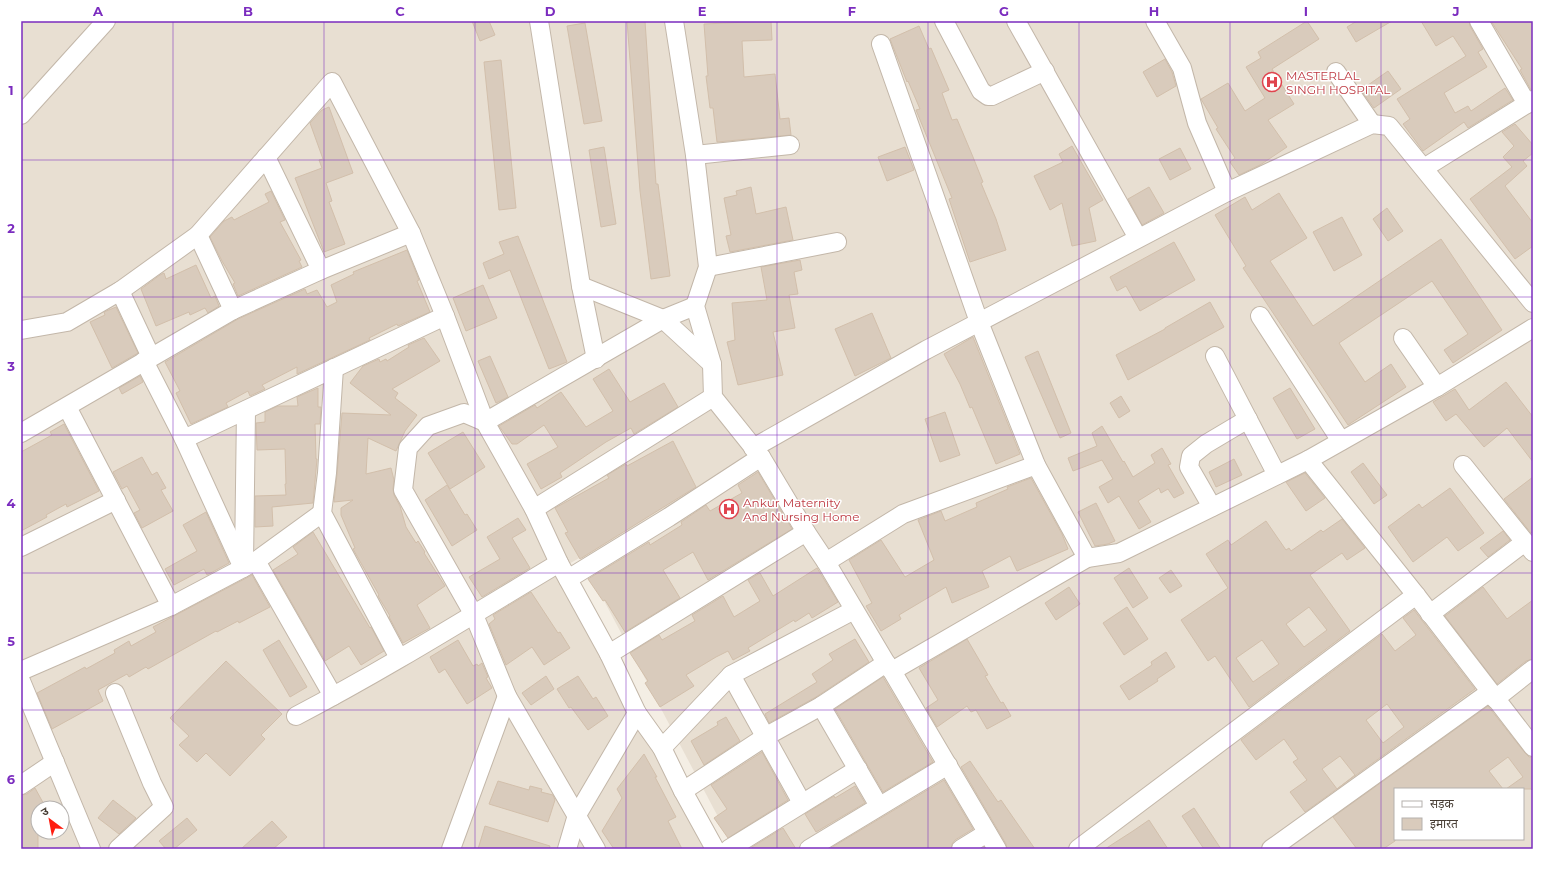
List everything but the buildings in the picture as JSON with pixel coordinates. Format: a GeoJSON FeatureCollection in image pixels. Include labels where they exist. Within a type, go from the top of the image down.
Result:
{"type":"FeatureCollection","features":[{"type":"Feature","properties":{"kind":"street"},"geometry":{"type":"LineString","coordinates":[[21,115],[106,21]]}},
{"type":"Feature","properties":{"kind":"street"},"geometry":{"type":"LineString","coordinates":[[539,21],[581,286],[596,359]]}},
{"type":"Feature","properties":{"kind":"street"},"geometry":{"type":"LineString","coordinates":[[674,21],[695,155],[708,267],[695,306],[712,364],[713,397],[757,453],[826,562],[948,765],[986,834],[997,849]]}},
{"type":"Feature","properties":{"kind":"street"},"geometry":{"type":"LineString","coordinates":[[944,21],[981,91],[988,96],[992,96],[1045,71]]}},
{"type":"Feature","properties":{"kind":"street"},"geometry":{"type":"LineString","coordinates":[[1016,21],[1138,238]]}},
{"type":"Feature","properties":{"kind":"street"},"geometry":{"type":"LineString","coordinates":[[1155,21],[1182,68],[1197,123],[1227,192]]}},
{"type":"Feature","properties":{"kind":"street"},"geometry":{"type":"LineString","coordinates":[[1424,168],[1530,102],[1479,21]]}},
{"type":"Feature","properties":{"kind":"street"},"geometry":{"type":"LineString","coordinates":[[881,44],[979,322],[1036,465],[1088,558]]}},
{"type":"Feature","properties":{"kind":"street"},"geometry":{"type":"LineString","coordinates":[[1336,72],[1372,124]]}},
{"type":"Feature","properties":{"kind":"street"},"geometry":{"type":"LineString","coordinates":[[21,330],[68,322],[120,291],[198,235],[332,82],[411,233],[445,316],[485,422],[534,509],[559,563],[609,654],[637,713],[662,748],[683,791],[715,849]]}},
{"type":"Feature","properties":{"kind":"street"},"geometry":{"type":"LineString","coordinates":[[568,579],[669,517],[757,453],[926,350],[1227,192],[1372,124],[1389,126],[1533,303]]}},
{"type":"Feature","properties":{"kind":"street"},"geometry":{"type":"LineString","coordinates":[[695,155],[790,145]]}},
{"type":"Feature","properties":{"kind":"street"},"geometry":{"type":"LineString","coordinates":[[266,157],[320,270]]}},
{"type":"Feature","properties":{"kind":"street"},"geometry":{"type":"LineString","coordinates":[[21,433],[233,310],[320,270],[411,233]]}},
{"type":"Feature","properties":{"kind":"street"},"geometry":{"type":"LineString","coordinates":[[198,235],[233,310]]}},
{"type":"Feature","properties":{"kind":"street"},"geometry":{"type":"LineString","coordinates":[[708,267],[837,242]]}},
{"type":"Feature","properties":{"kind":"street"},"geometry":{"type":"LineString","coordinates":[[581,286],[663,319],[712,364]]}},
{"type":"Feature","properties":{"kind":"street"},"geometry":{"type":"LineString","coordinates":[[120,291],[147,359],[184,439],[250,564],[333,696]]}},
{"type":"Feature","properties":{"kind":"street"},"geometry":{"type":"LineString","coordinates":[[485,422],[663,319],[695,306]]}},
{"type":"Feature","properties":{"kind":"street"},"geometry":{"type":"LineString","coordinates":[[184,439],[445,316]]}},
{"type":"Feature","properties":{"kind":"street"},"geometry":{"type":"LineString","coordinates":[[1260,316],[1341,441]]}},
{"type":"Feature","properties":{"kind":"street"},"geometry":{"type":"LineString","coordinates":[[683,791],[765,737],[1088,558],[1119,552],[1308,460],[1437,387],[1533,328]]}},
{"type":"Feature","properties":{"kind":"street"},"geometry":{"type":"LineString","coordinates":[[1403,338],[1437,387]]}},
{"type":"Feature","properties":{"kind":"street"},"geometry":{"type":"LineString","coordinates":[[1215,356],[1277,475]]}},
{"type":"Feature","properties":{"kind":"street"},"geometry":{"type":"LineString","coordinates":[[334,368],[322,513],[399,658]]}},
{"type":"Feature","properties":{"kind":"street"},"geometry":{"type":"LineString","coordinates":[[534,509],[713,397]]}},
{"type":"Feature","properties":{"kind":"street"},"geometry":{"type":"LineString","coordinates":[[67,407],[171,606]]}},
{"type":"Feature","properties":{"kind":"street"},"geometry":{"type":"LineString","coordinates":[[246,410],[250,564]]}},
{"type":"Feature","properties":{"kind":"street"},"geometry":{"type":"LineString","coordinates":[[485,422],[464,413],[428,426],[408,448],[403,490],[474,615],[507,696],[596,849]]}},
{"type":"Feature","properties":{"kind":"street"},"geometry":{"type":"LineString","coordinates":[[1212,507],[1189,466],[1191,456],[1206,444],[1248,419]]}},
{"type":"Feature","properties":{"kind":"street"},"geometry":{"type":"LineString","coordinates":[[1308,460],[1416,595],[1492,696],[1533,747]]}},
{"type":"Feature","properties":{"kind":"street"},"geometry":{"type":"LineString","coordinates":[[826,562],[903,514],[1036,465]]}},
{"type":"Feature","properties":{"kind":"street"},"geometry":{"type":"LineString","coordinates":[[1430,614],[1529,547],[1464,465]]}},
{"type":"Feature","properties":{"kind":"street"},"geometry":{"type":"LineString","coordinates":[[21,547],[116,500]]}},
{"type":"Feature","properties":{"kind":"street"},"geometry":{"type":"LineString","coordinates":[[21,671],[171,606],[250,564],[322,513]]}},
{"type":"Feature","properties":{"kind":"street"},"geometry":{"type":"LineString","coordinates":[[609,654],[806,532]]}},
{"type":"Feature","properties":{"kind":"street"},"geometry":{"type":"LineString","coordinates":[[296,716],[474,615],[559,563]]}},
{"type":"Feature","properties":{"kind":"street"},"geometry":{"type":"LineString","coordinates":[[1078,849],[1416,595]]}},
{"type":"Feature","properties":{"kind":"street"},"geometry":{"type":"LineString","coordinates":[[662,748],[731,675],[854,610]]}},
{"type":"Feature","properties":{"kind":"street"},"geometry":{"type":"LineString","coordinates":[[1271,849],[1533,669]]}},
{"type":"Feature","properties":{"kind":"street"},"geometry":{"type":"LineString","coordinates":[[731,675],[802,803]]}},
{"type":"Feature","properties":{"kind":"street"},"geometry":{"type":"LineString","coordinates":[[21,681],[91,849]]}},
{"type":"Feature","properties":{"kind":"street"},"geometry":{"type":"LineString","coordinates":[[115,693],[152,783],[164,807],[118,849]]}},
{"type":"Feature","properties":{"kind":"street"},"geometry":{"type":"LineString","coordinates":[[452,849],[507,696]]}},
{"type":"Feature","properties":{"kind":"street"},"geometry":{"type":"LineString","coordinates":[[821,706],[879,806]]}},
{"type":"Feature","properties":{"kind":"street"},"geometry":{"type":"LineString","coordinates":[[567,849],[577,815],[637,713]]}},
{"type":"Feature","properties":{"kind":"street"},"geometry":{"type":"LineString","coordinates":[[21,785],[55,762]]}},
{"type":"Feature","properties":{"kind":"street"},"geometry":{"type":"LineString","coordinates":[[809,849],[948,765]]}},
{"type":"Feature","properties":{"kind":"street"},"geometry":{"type":"LineString","coordinates":[[729,849],[858,769]]}},
{"type":"Feature","properties":{"kind":"street"},"geometry":{"type":"LineString","coordinates":[[961,849],[986,834]]}},
{"type":"Feature","properties":{"kind":"shaded area"},"geometry":{"type":"Polygon","coordinates":[[[21,21],[1533,21],[1533,849],[735,849],[581,557],[562,568],[714,849],[21,849],[21,21]]]}},
{"type":"Feature","properties":{"kind":"place","name":"MASTERLAL SINGH HOSPITAL"},"geometry":{"type":"Point","coordinates":[1272,82]}},
{"type":"Feature","properties":{"kind":"place","name":"Ankur Maternity And Nursing Home"},"geometry":{"type":"Point","coordinates":[729,509]}}]}
